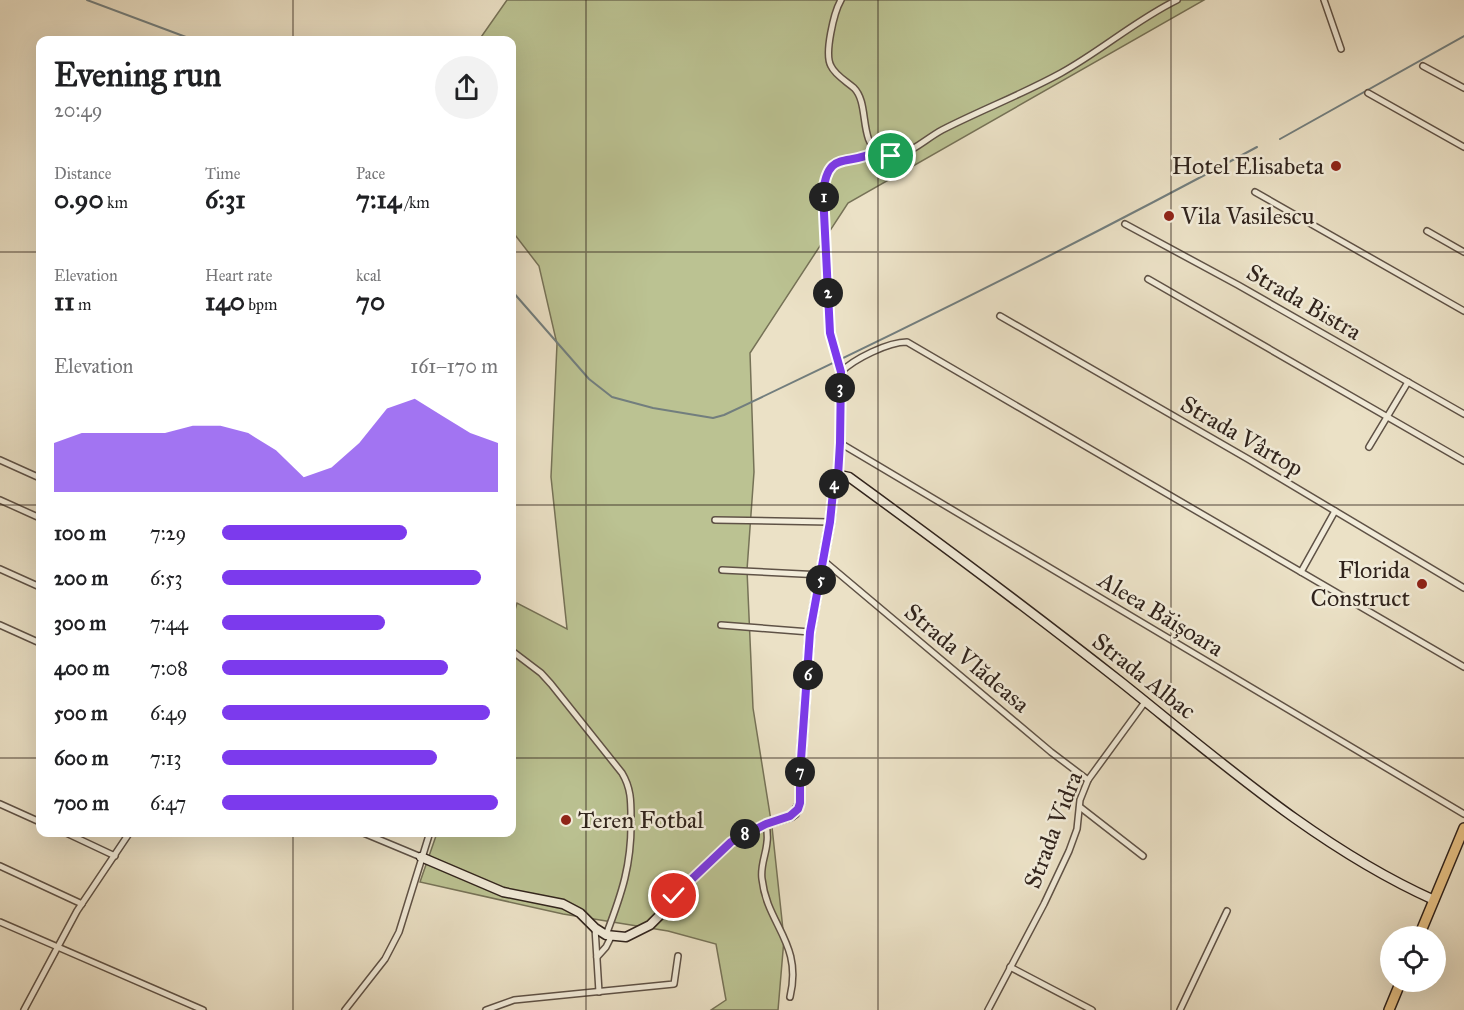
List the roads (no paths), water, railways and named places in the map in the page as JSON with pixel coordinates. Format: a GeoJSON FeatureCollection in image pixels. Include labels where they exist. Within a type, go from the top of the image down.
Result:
{"type":"FeatureCollection","features":[{"type":"Feature","properties":{"kind":"main road"},"geometry":{"type":"LineString","coordinates":[[1423,926],[1464,828]]}},
{"type":"Feature","properties":{"kind":"main road"},"geometry":{"type":"LineString","coordinates":[[1389,1010],[1396,992]]}},
{"type":"Feature","properties":{"kind":"street"},"geometry":{"type":"LineString","coordinates":[[841,0],[833,20],[828,59],[835,72],[856,90],[868,137],[877,151],[891,156],[902,155],[940,131],[1061,73],[1152,13],[1177,0]]}},
{"type":"Feature","properties":{"kind":"street"},"geometry":{"type":"LineString","coordinates":[[1324,0],[1341,49]]}},
{"type":"Feature","properties":{"kind":"street"},"geometry":{"type":"LineString","coordinates":[[1424,66],[1464,88]]}},
{"type":"Feature","properties":{"kind":"street"},"geometry":{"type":"LineString","coordinates":[[1368,93],[1464,147]]}},
{"type":"Feature","properties":{"kind":"street"},"geometry":{"type":"LineString","coordinates":[[373,837],[503,892],[562,904],[580,913],[596,928],[609,936],[626,937],[650,925],[674,896],[731,842],[766,824],[790,816],[798,809],[810,632],[822,575],[834,482],[838,476],[840,443],[840,370],[830,333],[823,193],[825,175],[838,161],[869,155],[877,151]]}},
{"type":"Feature","properties":{"kind":"street"},"geometry":{"type":"LineString","coordinates":[[1255,192],[1464,311]]}},
{"type":"Feature","properties":{"kind":"street","name":"Strada Bistra"},"geometry":{"type":"LineString","coordinates":[[1125,224],[1238,285],[1464,414]]}},
{"type":"Feature","properties":{"kind":"street"},"geometry":{"type":"LineString","coordinates":[[1427,231],[1464,252]]}},
{"type":"Feature","properties":{"kind":"street"},"geometry":{"type":"LineString","coordinates":[[1148,279],[1464,461]]}},
{"type":"Feature","properties":{"kind":"street","name":"Strada Vârtop"},"geometry":{"type":"LineString","coordinates":[[1000,316],[1464,588]]}},
{"type":"Feature","properties":{"kind":"street"},"geometry":{"type":"LineString","coordinates":[[840,370],[892,344],[906,342],[1464,667]]}},
{"type":"Feature","properties":{"kind":"street"},"geometry":{"type":"LineString","coordinates":[[1369,447],[1408,382]]}},
{"type":"Feature","properties":{"kind":"street","name":"Aleea Băișoara"},"geometry":{"type":"LineString","coordinates":[[840,443],[1464,814]]}},
{"type":"Feature","properties":{"kind":"street"},"geometry":{"type":"LineString","coordinates":[[0,460],[36,476]]}},
{"type":"Feature","properties":{"kind":"street","name":"Strada Albac"},"geometry":{"type":"LineString","coordinates":[[838,476],[849,477],[969,564],[1260,792],[1330,842],[1389,879],[1434,900]]}},
{"type":"Feature","properties":{"kind":"street"},"geometry":{"type":"LineString","coordinates":[[0,500],[36,516]]}},
{"type":"Feature","properties":{"kind":"street"},"geometry":{"type":"LineString","coordinates":[[1301,572],[1335,511]]}},
{"type":"Feature","properties":{"kind":"street"},"geometry":{"type":"LineString","coordinates":[[715,520],[830,522]]}},
{"type":"Feature","properties":{"kind":"street","name":"Strada Vlădeasa"},"geometry":{"type":"LineString","coordinates":[[824,561],[1051,752],[1088,780]]}},
{"type":"Feature","properties":{"kind":"street"},"geometry":{"type":"LineString","coordinates":[[0,569],[36,585]]}},
{"type":"Feature","properties":{"kind":"street"},"geometry":{"type":"LineString","coordinates":[[722,570],[822,575]]}},
{"type":"Feature","properties":{"kind":"street"},"geometry":{"type":"LineString","coordinates":[[0,625],[36,641]]}},
{"type":"Feature","properties":{"kind":"street"},"geometry":{"type":"LineString","coordinates":[[721,625],[810,632]]}},
{"type":"Feature","properties":{"kind":"street"},"geometry":{"type":"LineString","coordinates":[[516,654],[551,684],[622,773],[630,788],[632,845],[627,873],[606,947],[597,957]]}},
{"type":"Feature","properties":{"kind":"street","name":"Strada Vidra"},"geometry":{"type":"LineString","coordinates":[[988,1010],[1069,851],[1077,829],[1083,793],[1088,780],[1145,702]]}},
{"type":"Feature","properties":{"kind":"street"},"geometry":{"type":"LineString","coordinates":[[0,804],[36,820]]}},
{"type":"Feature","properties":{"kind":"street"},"geometry":{"type":"LineString","coordinates":[[1080,807],[1143,856]]}},
{"type":"Feature","properties":{"kind":"street"},"geometry":{"type":"LineString","coordinates":[[766,824],[768,840],[762,878],[770,909],[790,952],[794,980],[790,997]]}},
{"type":"Feature","properties":{"kind":"street"},"geometry":{"type":"LineString","coordinates":[[75,837],[116,856]]}},
{"type":"Feature","properties":{"kind":"street"},"geometry":{"type":"LineString","coordinates":[[24,1010],[82,904],[127,837]]}},
{"type":"Feature","properties":{"kind":"street"},"geometry":{"type":"LineString","coordinates":[[345,1010],[392,947],[399,932],[428,837]]}},
{"type":"Feature","properties":{"kind":"street"},"geometry":{"type":"LineString","coordinates":[[0,866],[82,904]]}},
{"type":"Feature","properties":{"kind":"street"},"geometry":{"type":"LineString","coordinates":[[1180,1010],[1227,911]]}},
{"type":"Feature","properties":{"kind":"street"},"geometry":{"type":"LineString","coordinates":[[0,922],[203,1010]]}},
{"type":"Feature","properties":{"kind":"street"},"geometry":{"type":"LineString","coordinates":[[596,928],[599,992]]}},
{"type":"Feature","properties":{"kind":"street"},"geometry":{"type":"LineString","coordinates":[[486,1010],[514,1000],[674,984],[678,956]]}},
{"type":"Feature","properties":{"kind":"street"},"geometry":{"type":"LineString","coordinates":[[1011,967],[1092,1010]]}},
{"type":"Feature","properties":{"kind":"waterway"},"geometry":{"type":"LineString","coordinates":[[87,0],[183,36]]}},
{"type":"Feature","properties":{"kind":"waterway"},"geometry":{"type":"LineString","coordinates":[[1280,139],[1464,36]]}},
{"type":"Feature","properties":{"kind":"waterway"},"geometry":{"type":"LineString","coordinates":[[516,296],[589,379],[612,397],[653,408],[713,418],[724,415],[992,285],[1257,147]]}},
{"type":"Feature","properties":{"kind":"place","name":"Hotel Elisabeta"},"geometry":{"type":"Point","coordinates":[1336,166]}},
{"type":"Feature","properties":{"kind":"place","name":"Vila Vasilescu"},"geometry":{"type":"Point","coordinates":[1169,216]}},
{"type":"Feature","properties":{"kind":"place","name":"Florida Construct"},"geometry":{"type":"Point","coordinates":[1422,584]}},
{"type":"Feature","properties":{"kind":"place","name":"Teren Fotbal"},"geometry":{"type":"Point","coordinates":[566,820]}}]}
